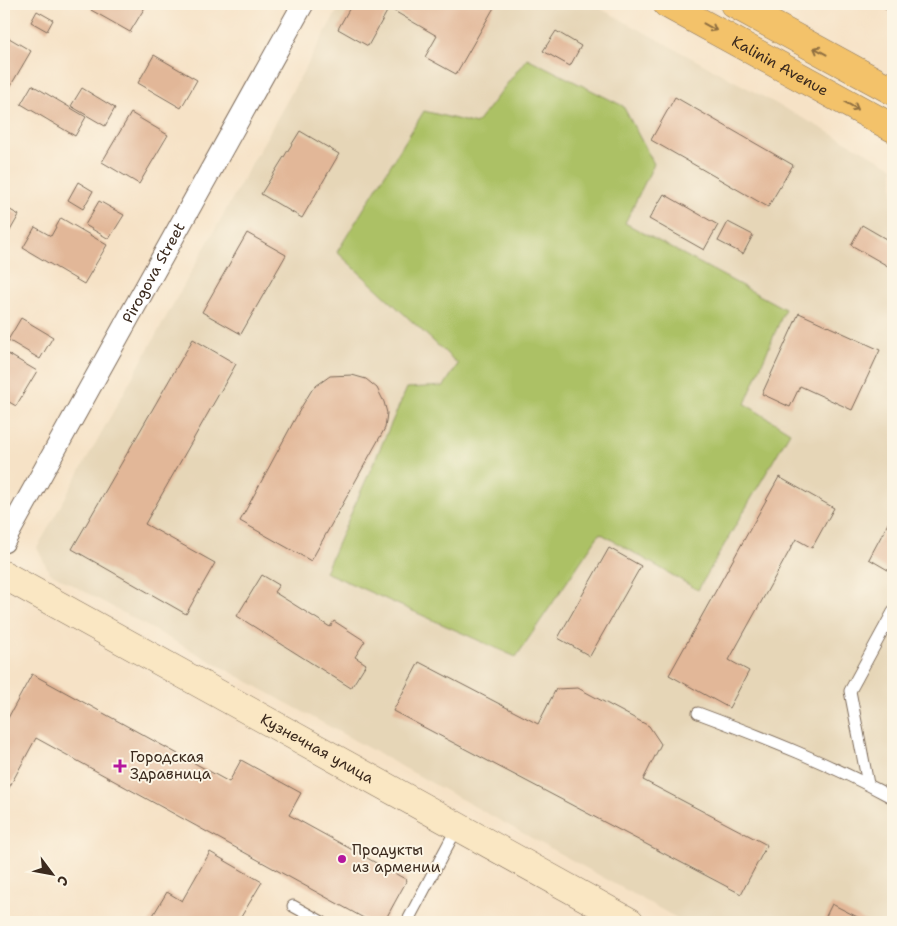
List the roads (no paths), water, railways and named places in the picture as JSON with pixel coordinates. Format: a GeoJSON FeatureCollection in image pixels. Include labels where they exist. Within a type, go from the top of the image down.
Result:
{"type":"FeatureCollection","features":[{"type":"Feature","properties":{"kind":"main road","name":"Kalinin Avenue"},"geometry":{"type":"LineString","coordinates":[[667,4],[893,128]]}},
{"type":"Feature","properties":{"kind":"main road"},"geometry":{"type":"LineString","coordinates":[[734,4],[893,91]]}},
{"type":"Feature","properties":{"kind":"street","name":"Pirogova Street"},"geometry":{"type":"LineString","coordinates":[[4,542],[303,4]]}},
{"type":"Feature","properties":{"kind":"street","name":"Кузнечная улица"},"geometry":{"type":"LineString","coordinates":[[4,575],[630,922]]}},
{"type":"Feature","properties":{"kind":"lane"},"geometry":{"type":"LineString","coordinates":[[888,4],[893,5]]}},
{"type":"Feature","properties":{"kind":"lane"},"geometry":{"type":"LineString","coordinates":[[868,784],[850,691],[893,612]]}},
{"type":"Feature","properties":{"kind":"lane"},"geometry":{"type":"LineString","coordinates":[[698,713],[774,742],[868,784],[893,798]]}},
{"type":"Feature","properties":{"kind":"lane"},"geometry":{"type":"LineString","coordinates":[[407,922],[458,826]]}},
{"type":"Feature","properties":{"kind":"lane"},"geometry":{"type":"LineString","coordinates":[[293,906],[322,922]]}},
{"type":"Feature","properties":{"kind":"place","name":"Городская Здравница"},"geometry":{"type":"Point","coordinates":[120,766]}},
{"type":"Feature","properties":{"kind":"place","name":"Продукты из армении"},"geometry":{"type":"Point","coordinates":[342,859]}}]}
